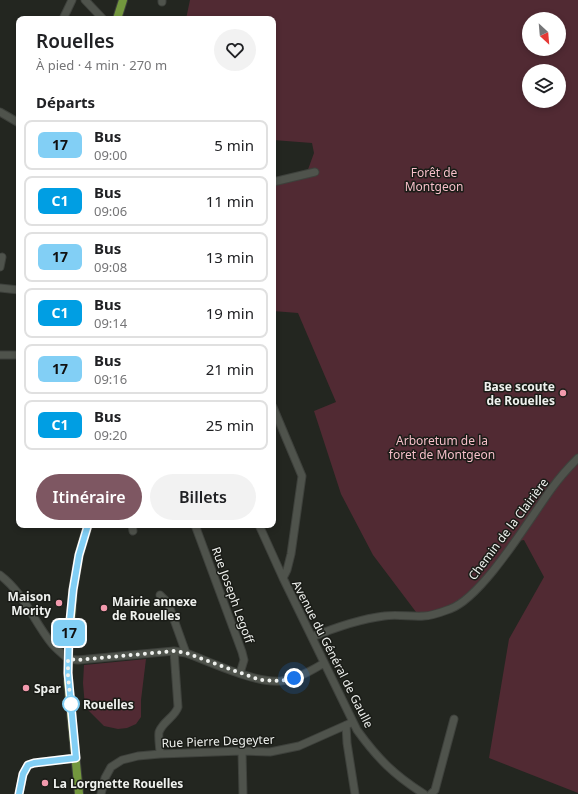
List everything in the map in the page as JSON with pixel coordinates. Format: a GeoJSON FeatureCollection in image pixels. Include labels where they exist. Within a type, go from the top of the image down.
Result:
{"type":"FeatureCollection","features":[{"type":"Feature","properties":{"kind":"main road"},"geometry":{"type":"LineString","coordinates":[[118,16],[123,0]]}},
{"type":"Feature","properties":{"kind":"main road"},"geometry":{"type":"LineString","coordinates":[[78,794],[68,677],[68,659],[73,590],[79,555],[87,528]]}},
{"type":"Feature","properties":{"kind":"street"},"geometry":{"type":"LineString","coordinates":[[64,16],[72,0]]}},
{"type":"Feature","properties":{"kind":"street"},"geometry":{"type":"LineString","coordinates":[[85,0],[101,16]]}},
{"type":"Feature","properties":{"kind":"street"},"geometry":{"type":"LineString","coordinates":[[0,112],[16,122]]}},
{"type":"Feature","properties":{"kind":"street"},"geometry":{"type":"LineString","coordinates":[[276,181],[315,172]]}},
{"type":"Feature","properties":{"kind":"street"},"geometry":{"type":"LineString","coordinates":[[0,266],[2,257]]}},
{"type":"Feature","properties":{"kind":"street"},"geometry":{"type":"LineString","coordinates":[[0,288],[16,290]]}},
{"type":"Feature","properties":{"kind":"street"},"geometry":{"type":"LineString","coordinates":[[0,355],[16,355]]}},
{"type":"Feature","properties":{"kind":"street"},"geometry":{"type":"LineString","coordinates":[[276,414],[302,476],[291,554],[287,570],[283,578]]}},
{"type":"Feature","properties":{"kind":"street","name":"Chemin de la Clairière"},"geometry":{"type":"LineString","coordinates":[[312,638],[345,626],[385,615],[425,616],[450,609],[460,604],[474,593],[490,574],[553,486],[578,458]]}},
{"type":"Feature","properties":{"kind":"street","name":"Rue Joseph Legoff"},"geometry":{"type":"LineString","coordinates":[[196,528],[242,652],[244,660],[240,673]]}},
{"type":"Feature","properties":{"kind":"street","name":"Avenue du Général de Gaulle"},"geometry":{"type":"LineString","coordinates":[[260,528],[324,663],[350,724],[373,752],[391,770],[424,794]]}},
{"type":"Feature","properties":{"kind":"street"},"geometry":{"type":"LineString","coordinates":[[0,575],[29,608],[53,645],[68,659],[78,660],[174,651],[186,653],[260,680],[281,681],[305,674],[324,663]]}},
{"type":"Feature","properties":{"kind":"street"},"geometry":{"type":"LineString","coordinates":[[160,595],[168,603],[186,653]]}},
{"type":"Feature","properties":{"kind":"street"},"geometry":{"type":"LineString","coordinates":[[160,754],[159,733],[163,725],[177,712],[178,707],[174,651]]}},
{"type":"Feature","properties":{"kind":"street"},"geometry":{"type":"LineString","coordinates":[[431,794],[435,790],[454,719]]}},
{"type":"Feature","properties":{"kind":"street"},"geometry":{"type":"LineString","coordinates":[[350,724],[347,743],[355,794]]}},
{"type":"Feature","properties":{"kind":"street","name":"Rue Pierre Degeyter"},"geometry":{"type":"LineString","coordinates":[[101,794],[104,778],[111,767],[122,760],[132,757],[160,754],[242,751],[270,752],[299,746],[350,724]]}},
{"type":"Feature","properties":{"kind":"street"},"geometry":{"type":"LineString","coordinates":[[242,751],[244,794]]}},
{"type":"Feature","properties":{"kind":"street"},"geometry":{"type":"LineString","coordinates":[[19,794],[23,774],[28,765],[76,758]]}},
{"type":"Feature","properties":{"kind":"green space"},"geometry":{"type":"Polygon","coordinates":[[[190,0],[578,0],[578,793],[489,758],[509,639],[544,577],[524,540],[518,541],[488,582],[466,603],[425,619],[416,612],[373,555],[341,494],[314,411],[336,402],[298,313],[276,311],[276,182],[306,175],[314,153],[312,143],[276,140],[276,16],[187,16],[190,0]]]}},
{"type":"Feature","properties":{"kind":"green space"},"geometry":{"type":"Polygon","coordinates":[[[146,659],[141,700],[141,717],[136,724],[127,728],[118,729],[104,726],[85,707],[83,683],[84,665],[146,659]]]}},
{"type":"Feature","properties":{"kind":"bus line","name":"17"},"geometry":{"type":"LineString","coordinates":[[19,794],[23,774],[28,765],[76,758],[68,673],[69,630],[73,590],[79,555],[87,528]]}},
{"type":"Feature","properties":{"kind":"place","name":"Base scoute de Rouelles"},"geometry":{"type":"Point","coordinates":[563,393]}},
{"type":"Feature","properties":{"kind":"place","name":"Maison Mority"},"geometry":{"type":"Point","coordinates":[59,603]}},
{"type":"Feature","properties":{"kind":"place","name":"Mairie annexe de Rouelles"},"geometry":{"type":"Point","coordinates":[104,608]}},
{"type":"Feature","properties":{"kind":"place","name":"Spar"},"geometry":{"type":"Point","coordinates":[26,688]}},
{"type":"Feature","properties":{"kind":"place","name":"Rouelles"},"geometry":{"type":"Point","coordinates":[71,704]}},
{"type":"Feature","properties":{"kind":"place","name":"La Lorgnette Rouelles"},"geometry":{"type":"Point","coordinates":[45,783]}},
{"type":"Feature","properties":{"kind":"route"},"geometry":{"type":"LineString","coordinates":[[71,704],[68,659],[78,660],[174,651],[186,653],[260,680],[281,681],[294,678]]}},
{"type":"Feature","properties":{"kind":"park label","name":"Forêt de Montgeon"},"geometry":{"type":"Point","coordinates":[434,179]}},
{"type":"Feature","properties":{"kind":"park label","name":"Arboretum de la foret de Montgeon"},"geometry":{"type":"Point","coordinates":[442,447]}}]}
